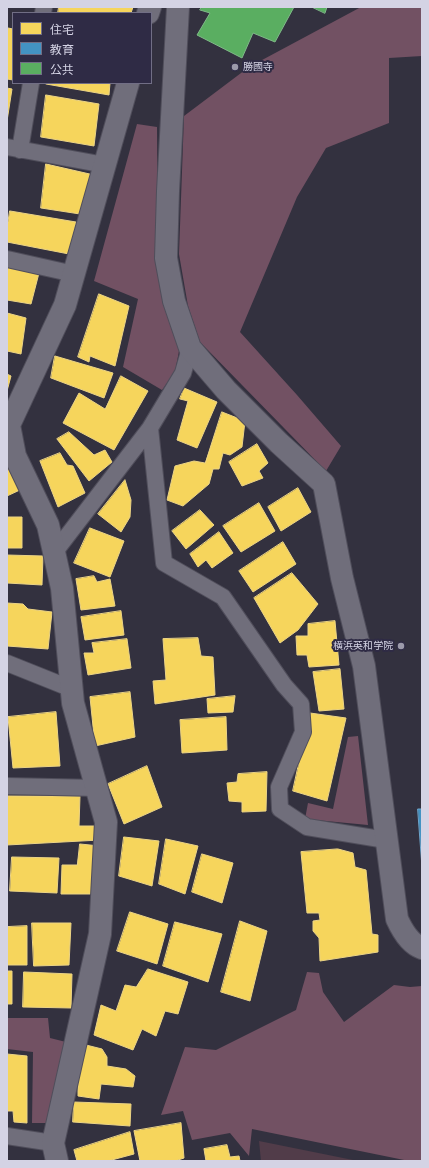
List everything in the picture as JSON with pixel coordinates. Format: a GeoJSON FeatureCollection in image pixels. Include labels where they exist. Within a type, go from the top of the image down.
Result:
{"type":"FeatureCollection","features":[{"type":"Feature","properties":{"kind":"street"},"geometry":{"type":"LineString","coordinates":[[178,7],[168,191],[166,258],[174,301],[190,348],[226,390],[279,443],[324,484],[342,578],[364,666],[396,919],[404,932],[419,947],[422,948]]}},
{"type":"Feature","properties":{"kind":"street"},"geometry":{"type":"LineString","coordinates":[[55,1152],[100,934],[106,822],[74,703],[62,588],[48,526],[15,456],[8,425],[65,305],[128,84]]}},
{"type":"Feature","properties":{"kind":"lane"},"geometry":{"type":"LineString","coordinates":[[31,84],[14,148],[105,165]]}},
{"type":"Feature","properties":{"kind":"lane"},"geometry":{"type":"LineString","coordinates":[[7,259],[74,274]]}},
{"type":"Feature","properties":{"kind":"lane"},"geometry":{"type":"LineString","coordinates":[[54,553],[150,428],[182,373],[190,348]]}},
{"type":"Feature","properties":{"kind":"lane"},"geometry":{"type":"LineString","coordinates":[[150,428],[164,563],[223,597],[284,685],[301,704],[303,732],[279,787],[280,809],[307,827],[386,840]]}},
{"type":"Feature","properties":{"kind":"lane"},"geometry":{"type":"LineString","coordinates":[[7,663],[72,690]]}},
{"type":"Feature","properties":{"kind":"lane"},"geometry":{"type":"LineString","coordinates":[[7,786],[97,788]]}},
{"type":"Feature","properties":{"kind":"lane"},"geometry":{"type":"LineString","coordinates":[[7,1136],[55,1152]]}},
{"type":"Feature","properties":{"kind":"shaded area"},"geometry":{"type":"Polygon","coordinates":[[[361,7],[422,7],[422,56],[389,58],[389,123],[326,148],[297,197],[240,332],[341,446],[326,471],[200,342],[188,306],[179,254],[184,116],[249,67],[361,7]]]}},
{"type":"Feature","properties":{"kind":"shaded area"},"geometry":{"type":"Polygon","coordinates":[[[137,124],[157,127],[158,268],[179,351],[175,372],[162,390],[123,367],[138,299],[94,281],[137,124]]]}},
{"type":"Feature","properties":{"kind":"shaded area"},"geometry":{"type":"Polygon","coordinates":[[[358,736],[368,825],[305,819],[308,803],[333,809],[348,737],[358,736]]]}},
{"type":"Feature","properties":{"kind":"shaded area"},"geometry":{"type":"Polygon","coordinates":[[[307,972],[319,973],[323,992],[344,1022],[394,985],[410,987],[422,986],[422,1161],[409,1161],[252,1129],[249,1156],[230,1133],[192,1140],[183,1111],[161,1115],[185,1047],[216,1050],[296,1010],[307,972]]]}},
{"type":"Feature","properties":{"kind":"shaded area"},"geometry":{"type":"Polygon","coordinates":[[[7,1018],[48,1018],[50,1038],[66,1042],[48,1123],[32,1123],[33,1052],[7,1049],[7,1018]]]}},
{"type":"Feature","properties":{"kind":"shaded area"},"geometry":{"type":"Polygon","coordinates":[[[259,1141],[358,1161],[261,1161],[259,1141]]]}},
{"type":"Feature","properties":{"kind":"building: 住宅"},"geometry":{"type":"Polygon","coordinates":[[[59,7],[133,7],[131,12],[58,12],[59,7]]]}},
{"type":"Feature","properties":{"kind":"building: 住宅"},"geometry":{"type":"Polygon","coordinates":[[[8,28],[12,29],[12,80],[7,79],[8,28]]]}},
{"type":"Feature","properties":{"kind":"building: 住宅"},"geometry":{"type":"Polygon","coordinates":[[[46,84],[110,84],[109,95],[46,84]]]}},
{"type":"Feature","properties":{"kind":"building: 住宅"},"geometry":{"type":"Polygon","coordinates":[[[7,88],[12,89],[7,121],[7,88]]]}},
{"type":"Feature","properties":{"kind":"building: 住宅"},"geometry":{"type":"Polygon","coordinates":[[[46,95],[99,104],[94,146],[41,137],[46,95]]]}},
{"type":"Feature","properties":{"kind":"building: 住宅"},"geometry":{"type":"Polygon","coordinates":[[[46,164],[94,175],[80,214],[41,208],[46,164]]]}},
{"type":"Feature","properties":{"kind":"building: 住宅"},"geometry":{"type":"Polygon","coordinates":[[[10,211],[76,222],[69,254],[7,242],[7,228],[10,211]]]}},
{"type":"Feature","properties":{"kind":"building: 住宅"},"geometry":{"type":"Polygon","coordinates":[[[7,267],[39,273],[31,304],[7,300],[7,267]]]}},
{"type":"Feature","properties":{"kind":"building: 住宅"},"geometry":{"type":"Polygon","coordinates":[[[99,294],[129,306],[115,366],[90,356],[89,362],[78,357],[99,294]]]}},
{"type":"Feature","properties":{"kind":"building: 住宅"},"geometry":{"type":"Polygon","coordinates":[[[7,313],[26,318],[21,354],[7,351],[7,313]]]}},
{"type":"Feature","properties":{"kind":"building: 住宅"},"geometry":{"type":"Polygon","coordinates":[[[55,356],[113,373],[104,398],[51,378],[55,356]]]}},
{"type":"Feature","properties":{"kind":"building: 住宅"},"geometry":{"type":"Polygon","coordinates":[[[7,374],[11,376],[7,391],[7,374]]]}},
{"type":"Feature","properties":{"kind":"building: 住宅"},"geometry":{"type":"Polygon","coordinates":[[[121,376],[148,391],[114,450],[63,423],[79,393],[105,409],[121,376]]]}},
{"type":"Feature","properties":{"kind":"building: 住宅"},"geometry":{"type":"Polygon","coordinates":[[[184,388],[217,402],[197,448],[177,440],[188,401],[180,399],[184,388]]]}},
{"type":"Feature","properties":{"kind":"building: 住宅"},"geometry":{"type":"Polygon","coordinates":[[[222,412],[245,421],[242,447],[230,455],[223,453],[219,469],[213,469],[209,484],[183,506],[167,500],[175,466],[194,461],[205,463],[222,412]]]}},
{"type":"Feature","properties":{"kind":"building: 住宅"},"geometry":{"type":"Polygon","coordinates":[[[69,432],[94,455],[105,450],[112,462],[89,481],[57,439],[69,432]]]}},
{"type":"Feature","properties":{"kind":"building: 住宅"},"geometry":{"type":"Polygon","coordinates":[[[257,444],[268,463],[259,471],[263,478],[242,486],[229,462],[257,444]]]}},
{"type":"Feature","properties":{"kind":"building: 住宅"},"geometry":{"type":"Polygon","coordinates":[[[60,453],[67,465],[73,466],[85,493],[58,507],[40,461],[60,453]]]}},
{"type":"Feature","properties":{"kind":"building: 住宅"},"geometry":{"type":"Polygon","coordinates":[[[7,459],[22,489],[7,496],[7,459]]]}},
{"type":"Feature","properties":{"kind":"building: 住宅"},"geometry":{"type":"Polygon","coordinates":[[[125,480],[131,500],[130,517],[121,532],[98,514],[125,480]]]}},
{"type":"Feature","properties":{"kind":"building: 住宅"},"geometry":{"type":"Polygon","coordinates":[[[298,488],[311,512],[281,531],[268,507],[298,488]]]}},
{"type":"Feature","properties":{"kind":"building: 住宅"},"geometry":{"type":"Polygon","coordinates":[[[259,503],[275,531],[241,552],[223,526],[259,503]]]}},
{"type":"Feature","properties":{"kind":"building: 住宅"},"geometry":{"type":"Polygon","coordinates":[[[200,510],[214,525],[186,549],[172,531],[200,510]]]}},
{"type":"Feature","properties":{"kind":"building: 住宅"},"geometry":{"type":"Polygon","coordinates":[[[7,517],[22,517],[22,548],[7,548],[7,517]]]}},
{"type":"Feature","properties":{"kind":"building: 住宅"},"geometry":{"type":"Polygon","coordinates":[[[90,528],[124,541],[110,577],[74,563],[90,528]]]}},
{"type":"Feature","properties":{"kind":"building: 住宅"},"geometry":{"type":"Polygon","coordinates":[[[219,532],[233,553],[212,568],[206,560],[198,567],[190,554],[219,532]]]}},
{"type":"Feature","properties":{"kind":"building: 住宅"},"geometry":{"type":"Polygon","coordinates":[[[283,542],[296,564],[253,592],[239,571],[283,542]]]}},
{"type":"Feature","properties":{"kind":"building: 住宅"},"geometry":{"type":"Polygon","coordinates":[[[7,555],[43,556],[42,585],[7,583],[7,555]]]}},
{"type":"Feature","properties":{"kind":"building: 住宅"},"geometry":{"type":"Polygon","coordinates":[[[292,573],[318,604],[298,630],[280,643],[254,598],[292,573]]]}},
{"type":"Feature","properties":{"kind":"building: 住宅"},"geometry":{"type":"Polygon","coordinates":[[[94,576],[97,582],[110,579],[115,606],[81,610],[76,579],[94,576]]]}},
{"type":"Feature","properties":{"kind":"building: 住宅"},"geometry":{"type":"Polygon","coordinates":[[[7,603],[23,604],[28,609],[52,612],[48,649],[7,646],[7,603]]]}},
{"type":"Feature","properties":{"kind":"building: 住宅"},"geometry":{"type":"Polygon","coordinates":[[[121,611],[124,635],[85,640],[81,617],[121,611]]]}},
{"type":"Feature","properties":{"kind":"building: 住宅"},"geometry":{"type":"Polygon","coordinates":[[[335,621],[339,665],[309,667],[307,655],[297,655],[296,636],[308,636],[308,624],[335,621]]]}},
{"type":"Feature","properties":{"kind":"building: 住宅"},"geometry":{"type":"Polygon","coordinates":[[[198,638],[201,656],[213,657],[215,695],[155,704],[153,681],[166,680],[163,639],[198,638]]]}},
{"type":"Feature","properties":{"kind":"building: 住宅"},"geometry":{"type":"Polygon","coordinates":[[[127,639],[131,668],[88,675],[84,653],[94,653],[92,643],[127,639]]]}},
{"type":"Feature","properties":{"kind":"building: 住宅"},"geometry":{"type":"Polygon","coordinates":[[[340,669],[344,709],[319,711],[313,672],[340,669]]]}},
{"type":"Feature","properties":{"kind":"building: 住宅"},"geometry":{"type":"Polygon","coordinates":[[[130,692],[135,737],[95,746],[90,697],[130,692]]]}},
{"type":"Feature","properties":{"kind":"building: 住宅"},"geometry":{"type":"Polygon","coordinates":[[[235,696],[233,712],[208,713],[207,699],[235,696]]]}},
{"type":"Feature","properties":{"kind":"building: 住宅"},"geometry":{"type":"Polygon","coordinates":[[[56,712],[60,766],[13,768],[8,717],[56,712]]]}},
{"type":"Feature","properties":{"kind":"building: 住宅"},"geometry":{"type":"Polygon","coordinates":[[[310,713],[346,718],[327,801],[293,791],[310,713]]]}},
{"type":"Feature","properties":{"kind":"building: 住宅"},"geometry":{"type":"Polygon","coordinates":[[[226,717],[227,750],[182,753],[180,720],[226,717]]]}},
{"type":"Feature","properties":{"kind":"building: 住宅"},"geometry":{"type":"Polygon","coordinates":[[[147,766],[162,807],[124,824],[108,784],[147,766]]]}},
{"type":"Feature","properties":{"kind":"building: 住宅"},"geometry":{"type":"Polygon","coordinates":[[[267,772],[266,811],[242,812],[242,802],[229,801],[227,783],[237,782],[238,774],[267,772]]]}},
{"type":"Feature","properties":{"kind":"building: 住宅"},"geometry":{"type":"Polygon","coordinates":[[[7,796],[80,796],[79,826],[100,826],[100,840],[7,845],[7,796]]]}},
{"type":"Feature","properties":{"kind":"building: 住宅"},"geometry":{"type":"Polygon","coordinates":[[[124,837],[159,841],[152,886],[119,876],[124,837]]]}},
{"type":"Feature","properties":{"kind":"building: 住宅"},"geometry":{"type":"Polygon","coordinates":[[[166,839],[198,846],[185,894],[159,884],[166,839]]]}},
{"type":"Feature","properties":{"kind":"building: 住宅"},"geometry":{"type":"Polygon","coordinates":[[[80,844],[100,846],[97,894],[61,894],[62,865],[77,865],[80,844]]]}},
{"type":"Feature","properties":{"kind":"building: 住宅"},"geometry":{"type":"Polygon","coordinates":[[[338,849],[353,853],[355,867],[366,870],[372,934],[378,935],[378,952],[320,961],[319,938],[313,931],[313,921],[320,920],[319,913],[307,913],[301,852],[338,849]]]}},
{"type":"Feature","properties":{"kind":"building: 住宅"},"geometry":{"type":"Polygon","coordinates":[[[202,854],[233,863],[222,903],[192,892],[202,854]]]}},
{"type":"Feature","properties":{"kind":"building: 住宅"},"geometry":{"type":"Polygon","coordinates":[[[12,857],[59,858],[57,893],[10,891],[12,857]]]}},
{"type":"Feature","properties":{"kind":"building: 住宅"},"geometry":{"type":"Polygon","coordinates":[[[130,912],[168,924],[157,964],[117,951],[130,912]]]}},
{"type":"Feature","properties":{"kind":"building: 住宅"},"geometry":{"type":"Polygon","coordinates":[[[240,921],[267,931],[250,1001],[221,992],[240,921]]]}},
{"type":"Feature","properties":{"kind":"building: 住宅"},"geometry":{"type":"Polygon","coordinates":[[[175,922],[222,934],[208,982],[163,966],[175,922]]]}},
{"type":"Feature","properties":{"kind":"building: 住宅"},"geometry":{"type":"Polygon","coordinates":[[[32,923],[71,923],[69,965],[34,966],[32,923]]]}},
{"type":"Feature","properties":{"kind":"building: 住宅"},"geometry":{"type":"Polygon","coordinates":[[[27,926],[27,965],[7,965],[7,927],[27,926]]]}},
{"type":"Feature","properties":{"kind":"building: 住宅"},"geometry":{"type":"Polygon","coordinates":[[[148,969],[188,982],[178,1014],[165,1011],[156,1036],[142,1029],[133,1050],[94,1035],[101,1005],[116,1011],[125,985],[136,987],[148,969]]]}},
{"type":"Feature","properties":{"kind":"building: 住宅"},"geometry":{"type":"Polygon","coordinates":[[[7,971],[12,971],[12,1004],[7,1004],[7,971]]]}},
{"type":"Feature","properties":{"kind":"building: 住宅"},"geometry":{"type":"Polygon","coordinates":[[[24,972],[72,974],[71,1008],[23,1007],[24,972]]]}},
{"type":"Feature","properties":{"kind":"building: 住宅"},"geometry":{"type":"Polygon","coordinates":[[[86,1045],[102,1049],[107,1057],[107,1066],[126,1069],[135,1076],[133,1087],[101,1084],[99,1099],[78,1096],[78,1082],[86,1045]]]}},
{"type":"Feature","properties":{"kind":"building: 住宅"},"geometry":{"type":"Polygon","coordinates":[[[7,1054],[27,1056],[27,1123],[14,1122],[13,1111],[7,1111],[7,1054]]]}},
{"type":"Feature","properties":{"kind":"building: 住宅"},"geometry":{"type":"Polygon","coordinates":[[[74,1102],[131,1104],[130,1126],[73,1122],[74,1102]]]}},
{"type":"Feature","properties":{"kind":"building: 住宅"},"geometry":{"type":"Polygon","coordinates":[[[181,1123],[184,1158],[175,1161],[140,1161],[134,1131],[181,1123]]]}},
{"type":"Feature","properties":{"kind":"building: 住宅"},"geometry":{"type":"Polygon","coordinates":[[[130,1132],[134,1154],[108,1161],[77,1161],[74,1150],[130,1132]]]}},
{"type":"Feature","properties":{"kind":"building: 住宅"},"geometry":{"type":"Polygon","coordinates":[[[227,1145],[230,1157],[239,1156],[240,1161],[206,1161],[204,1149],[227,1145]]]}},
{"type":"Feature","properties":{"kind":"building: 教育"},"geometry":{"type":"Polygon","coordinates":[[[418,809],[422,809],[422,867],[418,809]]]}},
{"type":"Feature","properties":{"kind":"building: 公共"},"geometry":{"type":"Polygon","coordinates":[[[202,7],[294,7],[275,42],[253,33],[242,58],[197,35],[210,13],[200,10],[202,7]]]}},
{"type":"Feature","properties":{"kind":"building: 公共"},"geometry":{"type":"Polygon","coordinates":[[[312,7],[327,7],[325,13],[312,7]]]}},
{"type":"Feature","properties":{"kind":"place","name":"勝國寺"},"geometry":{"type":"Point","coordinates":[235,67]}},
{"type":"Feature","properties":{"kind":"place","name":"横浜英和学院"},"geometry":{"type":"Point","coordinates":[401,646]}}]}
